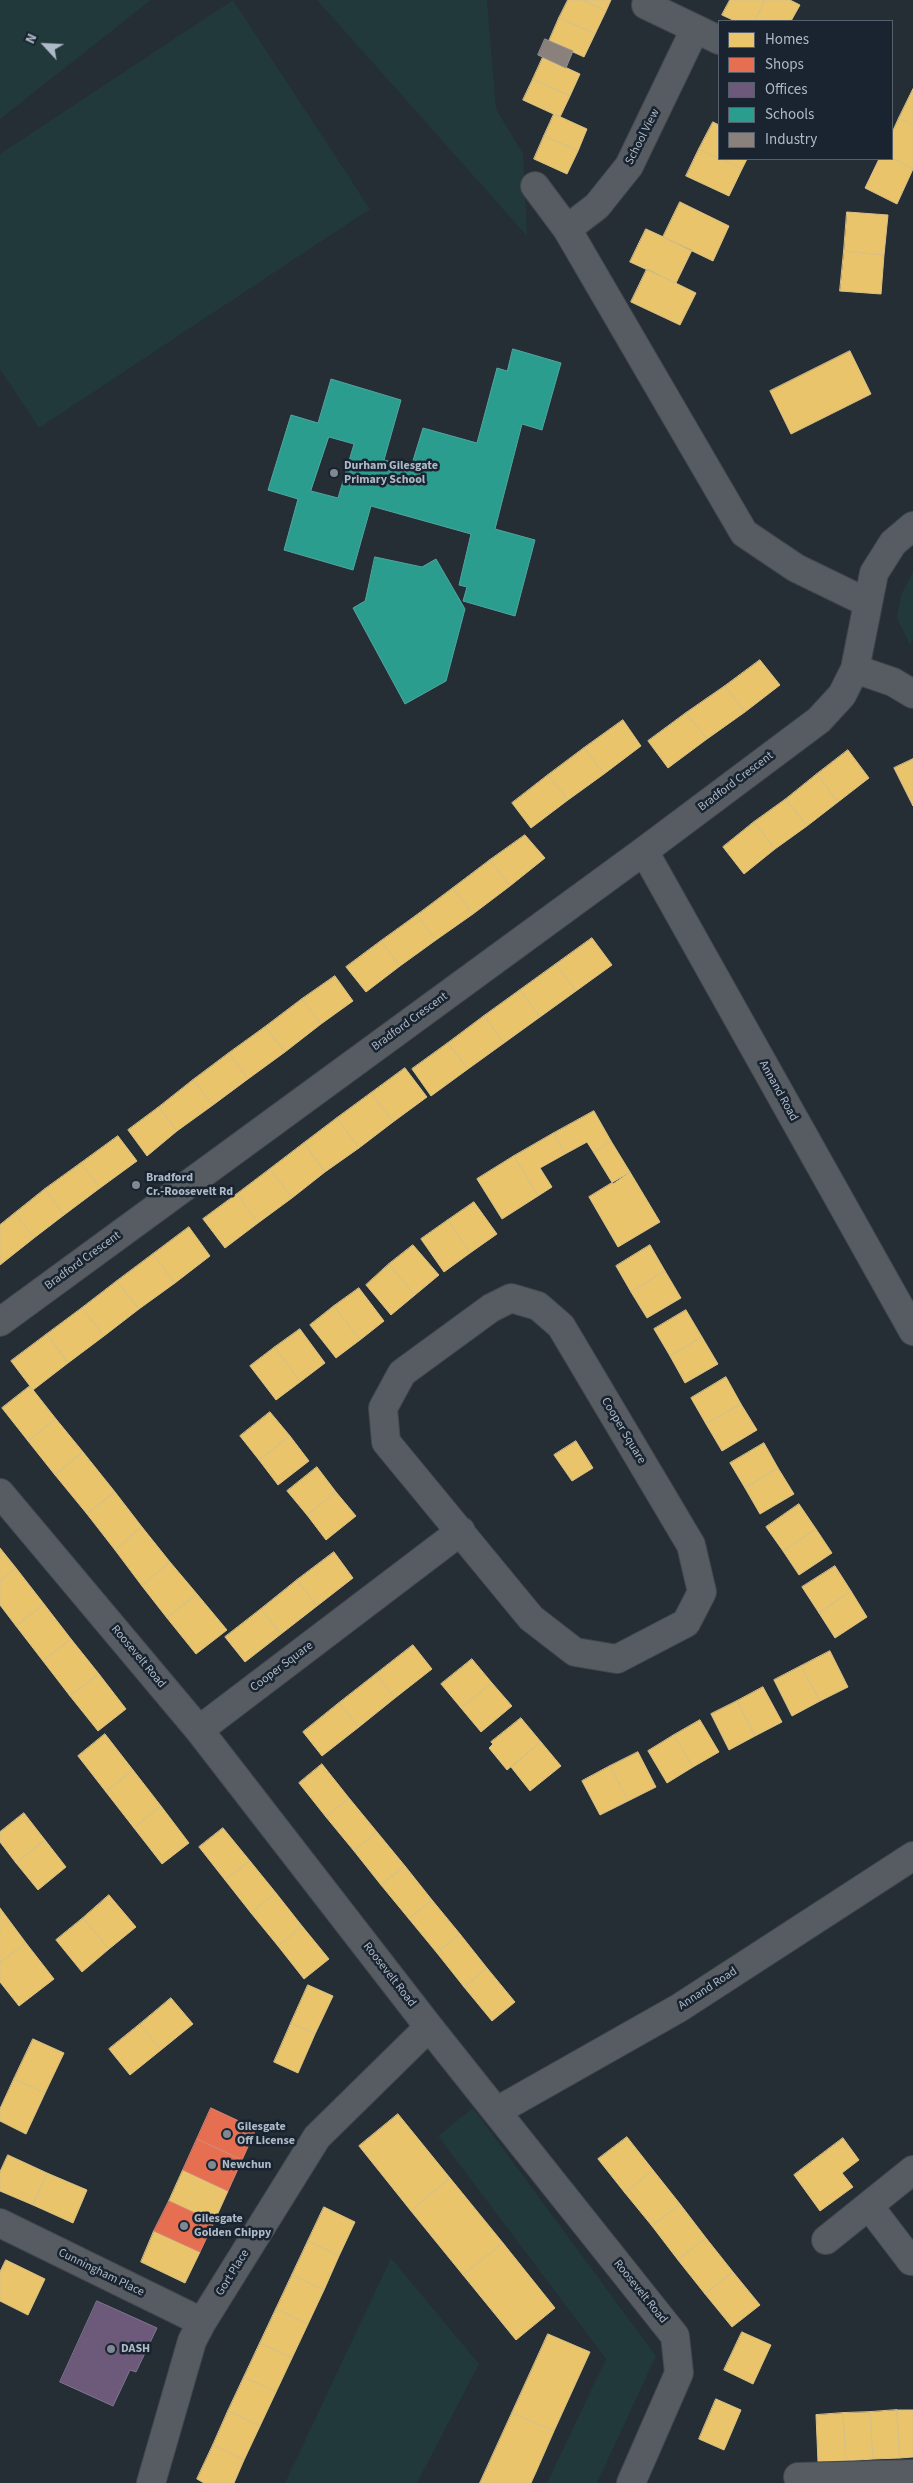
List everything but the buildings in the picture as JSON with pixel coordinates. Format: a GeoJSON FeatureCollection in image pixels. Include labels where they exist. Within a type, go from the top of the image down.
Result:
{"type":"FeatureCollection","features":[{"type":"Feature","properties":{"kind":"street","name":"School View"},"geometry":{"type":"LineString","coordinates":[[567,229],[597,206],[629,166],[707,34],[646,5]]}},
{"type":"Feature","properties":{"kind":"street"},"geometry":{"type":"LineString","coordinates":[[535,186],[567,229],[744,533],[796,568],[866,602]]}},
{"type":"Feature","properties":{"kind":"street","name":"Bradford Crescent"},"geometry":{"type":"LineString","coordinates":[[0,1322],[819,720],[842,695],[855,669],[862,636],[866,602],[874,573],[893,543],[913,526]]}},
{"type":"Feature","properties":{"kind":"street"},"geometry":{"type":"LineString","coordinates":[[855,669],[893,682],[913,694]]}},
{"type":"Feature","properties":{"kind":"street","name":"Annand Road"},"geometry":{"type":"LineString","coordinates":[[644,850],[913,1331]]}},
{"type":"Feature","properties":{"kind":"street","name":"Cooper Square"},"geometry":{"type":"LineString","coordinates":[[512,1298],[538,1306],[561,1326],[691,1545],[702,1592],[686,1623],[616,1660],[575,1652],[531,1618],[461,1531],[401,1463],[386,1442],[383,1408],[402,1373],[491,1308],[512,1298]]}},
{"type":"Feature","properties":{"kind":"street","name":"Roosevelt Road"},"geometry":{"type":"LineString","coordinates":[[0,1493],[199,1730],[429,2026],[675,2336],[679,2373],[631,2483]]}},
{"type":"Feature","properties":{"kind":"street","name":"Cooper Square"},"geometry":{"type":"LineString","coordinates":[[199,1730],[461,1531]]}},
{"type":"Feature","properties":{"kind":"street","name":"Annand Road"},"geometry":{"type":"LineString","coordinates":[[497,2111],[679,2008],[913,1856]]}},
{"type":"Feature","properties":{"kind":"street","name":"Gort Place"},"geometry":{"type":"LineString","coordinates":[[152,2483],[192,2341],[202,2322],[318,2137],[429,2026]]}},
{"type":"Feature","properties":{"kind":"street"},"geometry":{"type":"LineString","coordinates":[[826,2240],[913,2170]]}},
{"type":"Feature","properties":{"kind":"street"},"geometry":{"type":"LineString","coordinates":[[869,2206],[911,2261]]}},
{"type":"Feature","properties":{"kind":"street","name":"Cunningham Place"},"geometry":{"type":"LineString","coordinates":[[0,2224],[202,2322]]}},
{"type":"Feature","properties":{"kind":"street"},"geometry":{"type":"LineString","coordinates":[[798,2477],[913,2474]]}},
{"type":"Feature","properties":{"kind":"green space"},"geometry":{"type":"Polygon","coordinates":[[[0,0],[151,0],[0,119],[0,0]]]}},
{"type":"Feature","properties":{"kind":"green space"},"geometry":{"type":"Polygon","coordinates":[[[233,0],[370,209],[39,428],[0,369],[0,154],[233,0]]]}},
{"type":"Feature","properties":{"kind":"green space"},"geometry":{"type":"Polygon","coordinates":[[[317,0],[487,0],[496,109],[523,154],[527,236],[317,0]]]}},
{"type":"Feature","properties":{"kind":"green space"},"geometry":{"type":"Polygon","coordinates":[[[913,572],[913,638],[910,645],[897,618],[901,595],[913,572]]]}},
{"type":"Feature","properties":{"kind":"green space"},"geometry":{"type":"Polygon","coordinates":[[[473,2108],[656,2356],[597,2483],[547,2483],[606,2359],[438,2136],[473,2108]]]}},
{"type":"Feature","properties":{"kind":"green space"},"geometry":{"type":"Polygon","coordinates":[[[391,2258],[479,2364],[417,2483],[285,2483],[391,2258]]]}},
{"type":"Feature","properties":{"kind":"place","name":"Durham Gilesgate Primary School"},"geometry":{"type":"Point","coordinates":[334,473]}},
{"type":"Feature","properties":{"kind":"place","name":"Bradford Cr.-Roosevelt Rd"},"geometry":{"type":"Point","coordinates":[136,1185]}},
{"type":"Feature","properties":{"kind":"place","name":"Gilesgate Off License"},"geometry":{"type":"Point","coordinates":[227,2134]}},
{"type":"Feature","properties":{"kind":"place","name":"Newchun"},"geometry":{"type":"Point","coordinates":[212,2165]}},
{"type":"Feature","properties":{"kind":"place","name":"Gilesgate Golden Chippy"},"geometry":{"type":"Point","coordinates":[184,2226]}},
{"type":"Feature","properties":{"kind":"place","name":"DASH"},"geometry":{"type":"Point","coordinates":[111,2349]}}]}
